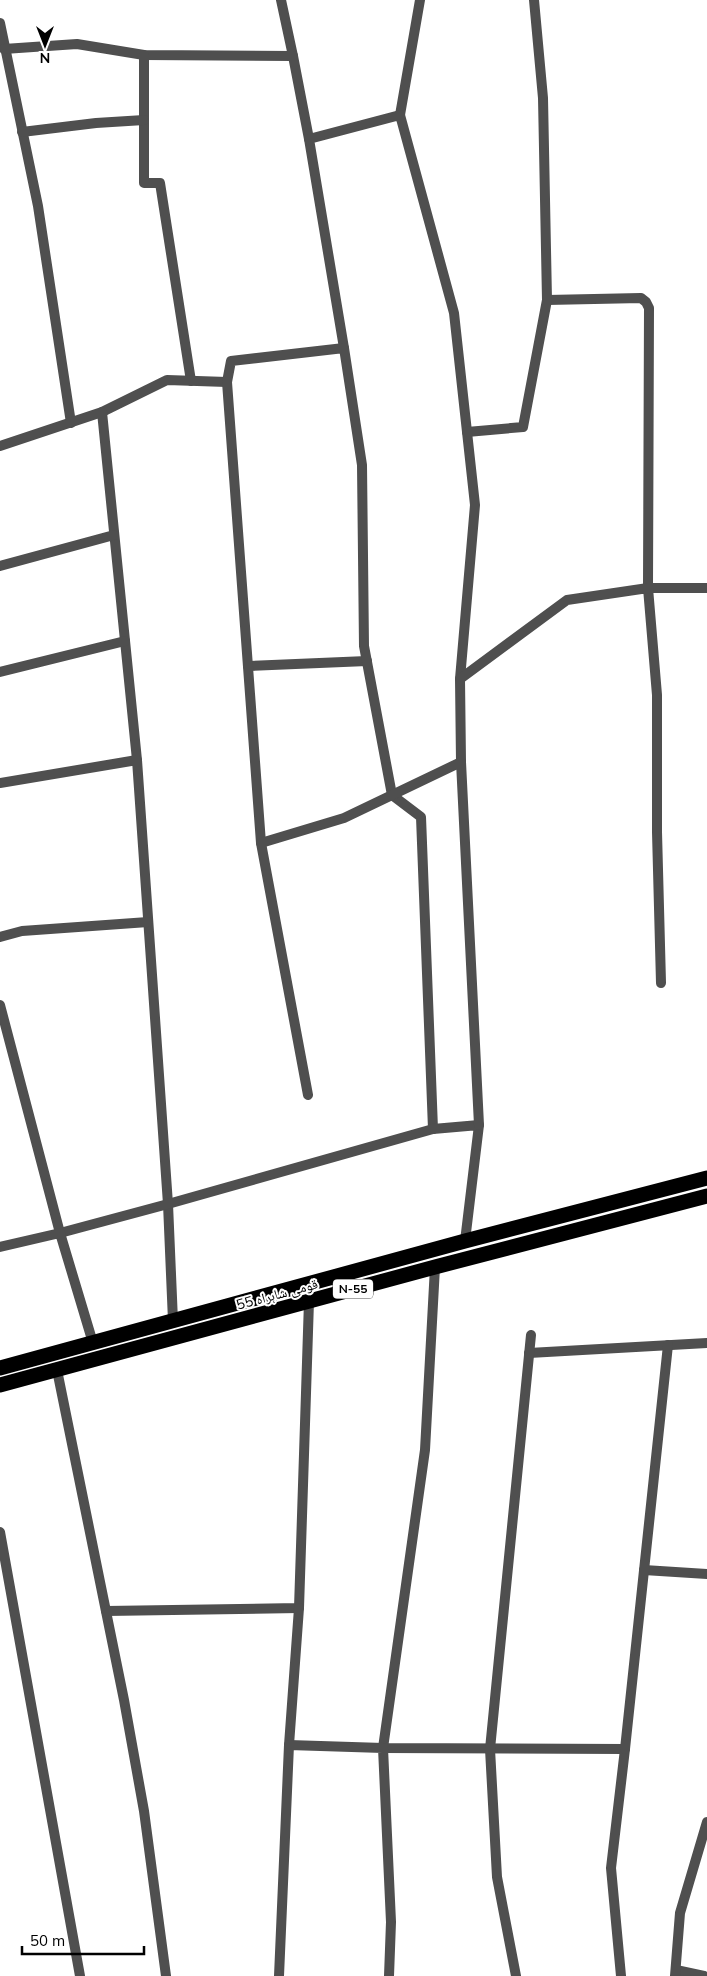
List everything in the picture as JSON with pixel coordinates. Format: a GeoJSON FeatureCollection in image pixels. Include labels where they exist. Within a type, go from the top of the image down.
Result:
{"type":"FeatureCollection","features":[{"type":"Feature","properties":{"kind":"highway","name":"قومی شاہراہ 55"},"geometry":{"type":"LineString","coordinates":[[0,1368],[707,1178]]}},
{"type":"Feature","properties":{"kind":"highway","name":"قومی شاہراہ 55"},"geometry":{"type":"LineString","coordinates":[[0,1385],[435,1267],[707,1196]]}},
{"type":"Feature","properties":{"kind":"highway"},"geometry":{"type":"LineString","coordinates":[[614,1202],[618,1219]]}},
{"type":"Feature","properties":{"kind":"highway"},"geometry":{"type":"LineString","coordinates":[[328,1279],[333,1295]]}},
{"type":"Feature","properties":{"kind":"highway"},"geometry":{"type":"LineString","coordinates":[[228,1306],[232,1322]]}},
{"type":"Feature","properties":{"kind":"street"},"geometry":{"type":"LineString","coordinates":[[281,0],[309,139],[362,465],[364,637],[367,661],[392,795],[421,817],[432,1129]]}},
{"type":"Feature","properties":{"kind":"street"},"geometry":{"type":"LineString","coordinates":[[420,0],[400,115],[454,313],[475,505],[460,679],[461,762],[479,1125],[465,1242]]}},
{"type":"Feature","properties":{"kind":"street"},"geometry":{"type":"LineString","coordinates":[[467,432],[523,427],[547,300],[543,98],[534,0]]}},
{"type":"Feature","properties":{"kind":"street"},"geometry":{"type":"LineString","coordinates":[[0,23],[38,206],[71,423]]}},
{"type":"Feature","properties":{"kind":"street"},"geometry":{"type":"LineString","coordinates":[[4,48],[77,44],[144,55],[293,56]]}},
{"type":"Feature","properties":{"kind":"street"},"geometry":{"type":"LineString","coordinates":[[144,55],[144,183],[160,183],[191,380]]}},
{"type":"Feature","properties":{"kind":"street"},"geometry":{"type":"LineString","coordinates":[[309,139],[400,115]]}},
{"type":"Feature","properties":{"kind":"street"},"geometry":{"type":"LineString","coordinates":[[22,132],[96,123],[144,120]]}},
{"type":"Feature","properties":{"kind":"street"},"geometry":{"type":"LineString","coordinates":[[547,300],[641,298],[649,308],[648,588],[657,695],[657,832],[661,983]]}},
{"type":"Feature","properties":{"kind":"street"},"geometry":{"type":"LineString","coordinates":[[308,1095],[261,844],[227,382],[231,361],[344,348]]}},
{"type":"Feature","properties":{"kind":"street"},"geometry":{"type":"LineString","coordinates":[[0,446],[102,412],[167,380],[227,382]]}},
{"type":"Feature","properties":{"kind":"street"},"geometry":{"type":"LineString","coordinates":[[102,412],[136,760],[168,1204],[173,1321]]}},
{"type":"Feature","properties":{"kind":"street"},"geometry":{"type":"LineString","coordinates":[[0,566],[114,535]]}},
{"type":"Feature","properties":{"kind":"street"},"geometry":{"type":"LineString","coordinates":[[460,679],[567,600],[648,588],[707,588]]}},
{"type":"Feature","properties":{"kind":"street"},"geometry":{"type":"LineString","coordinates":[[0,672],[125,640]]}},
{"type":"Feature","properties":{"kind":"street"},"geometry":{"type":"LineString","coordinates":[[248,666],[367,661]]}},
{"type":"Feature","properties":{"kind":"street"},"geometry":{"type":"LineString","coordinates":[[0,783],[136,760]]}},
{"type":"Feature","properties":{"kind":"street"},"geometry":{"type":"LineString","coordinates":[[261,844],[344,818],[461,762]]}},
{"type":"Feature","properties":{"kind":"street"},"geometry":{"type":"LineString","coordinates":[[0,937],[22,931],[148,922]]}},
{"type":"Feature","properties":{"kind":"street"},"geometry":{"type":"LineString","coordinates":[[0,1005],[60,1233],[93,1343]]}},
{"type":"Feature","properties":{"kind":"street"},"geometry":{"type":"LineString","coordinates":[[0,1247],[168,1204],[432,1129],[479,1125]]}},
{"type":"Feature","properties":{"kind":"street"},"geometry":{"type":"LineString","coordinates":[[389,1976],[391,1922],[383,1748],[425,1450],[435,1267]]}},
{"type":"Feature","properties":{"kind":"street"},"geometry":{"type":"LineString","coordinates":[[278,1976],[289,1745],[299,1608],[309,1302]]}},
{"type":"Feature","properties":{"kind":"street"},"geometry":{"type":"LineString","coordinates":[[516,1976],[497,1877],[490,1749],[531,1335]]}},
{"type":"Feature","properties":{"kind":"street"},"geometry":{"type":"LineString","coordinates":[[529,1353],[707,1342]]}},
{"type":"Feature","properties":{"kind":"street"},"geometry":{"type":"LineString","coordinates":[[621,1976],[611,1868],[668,1345]]}},
{"type":"Feature","properties":{"kind":"street"},"geometry":{"type":"LineString","coordinates":[[57,1370],[144,1811],[166,1976]]}},
{"type":"Feature","properties":{"kind":"street"},"geometry":{"type":"LineString","coordinates":[[0,1532],[80,1976]]}},
{"type":"Feature","properties":{"kind":"street"},"geometry":{"type":"LineString","coordinates":[[644,1570],[707,1574]]}},
{"type":"Feature","properties":{"kind":"street"},"geometry":{"type":"LineString","coordinates":[[106,1612],[299,1608]]}},
{"type":"Feature","properties":{"kind":"street"},"geometry":{"type":"LineString","coordinates":[[289,1745],[383,1748],[625,1749]]}},
{"type":"Feature","properties":{"kind":"street"},"geometry":{"type":"LineString","coordinates":[[704,1976],[676,1973],[680,1913],[707,1822]]}}]}
